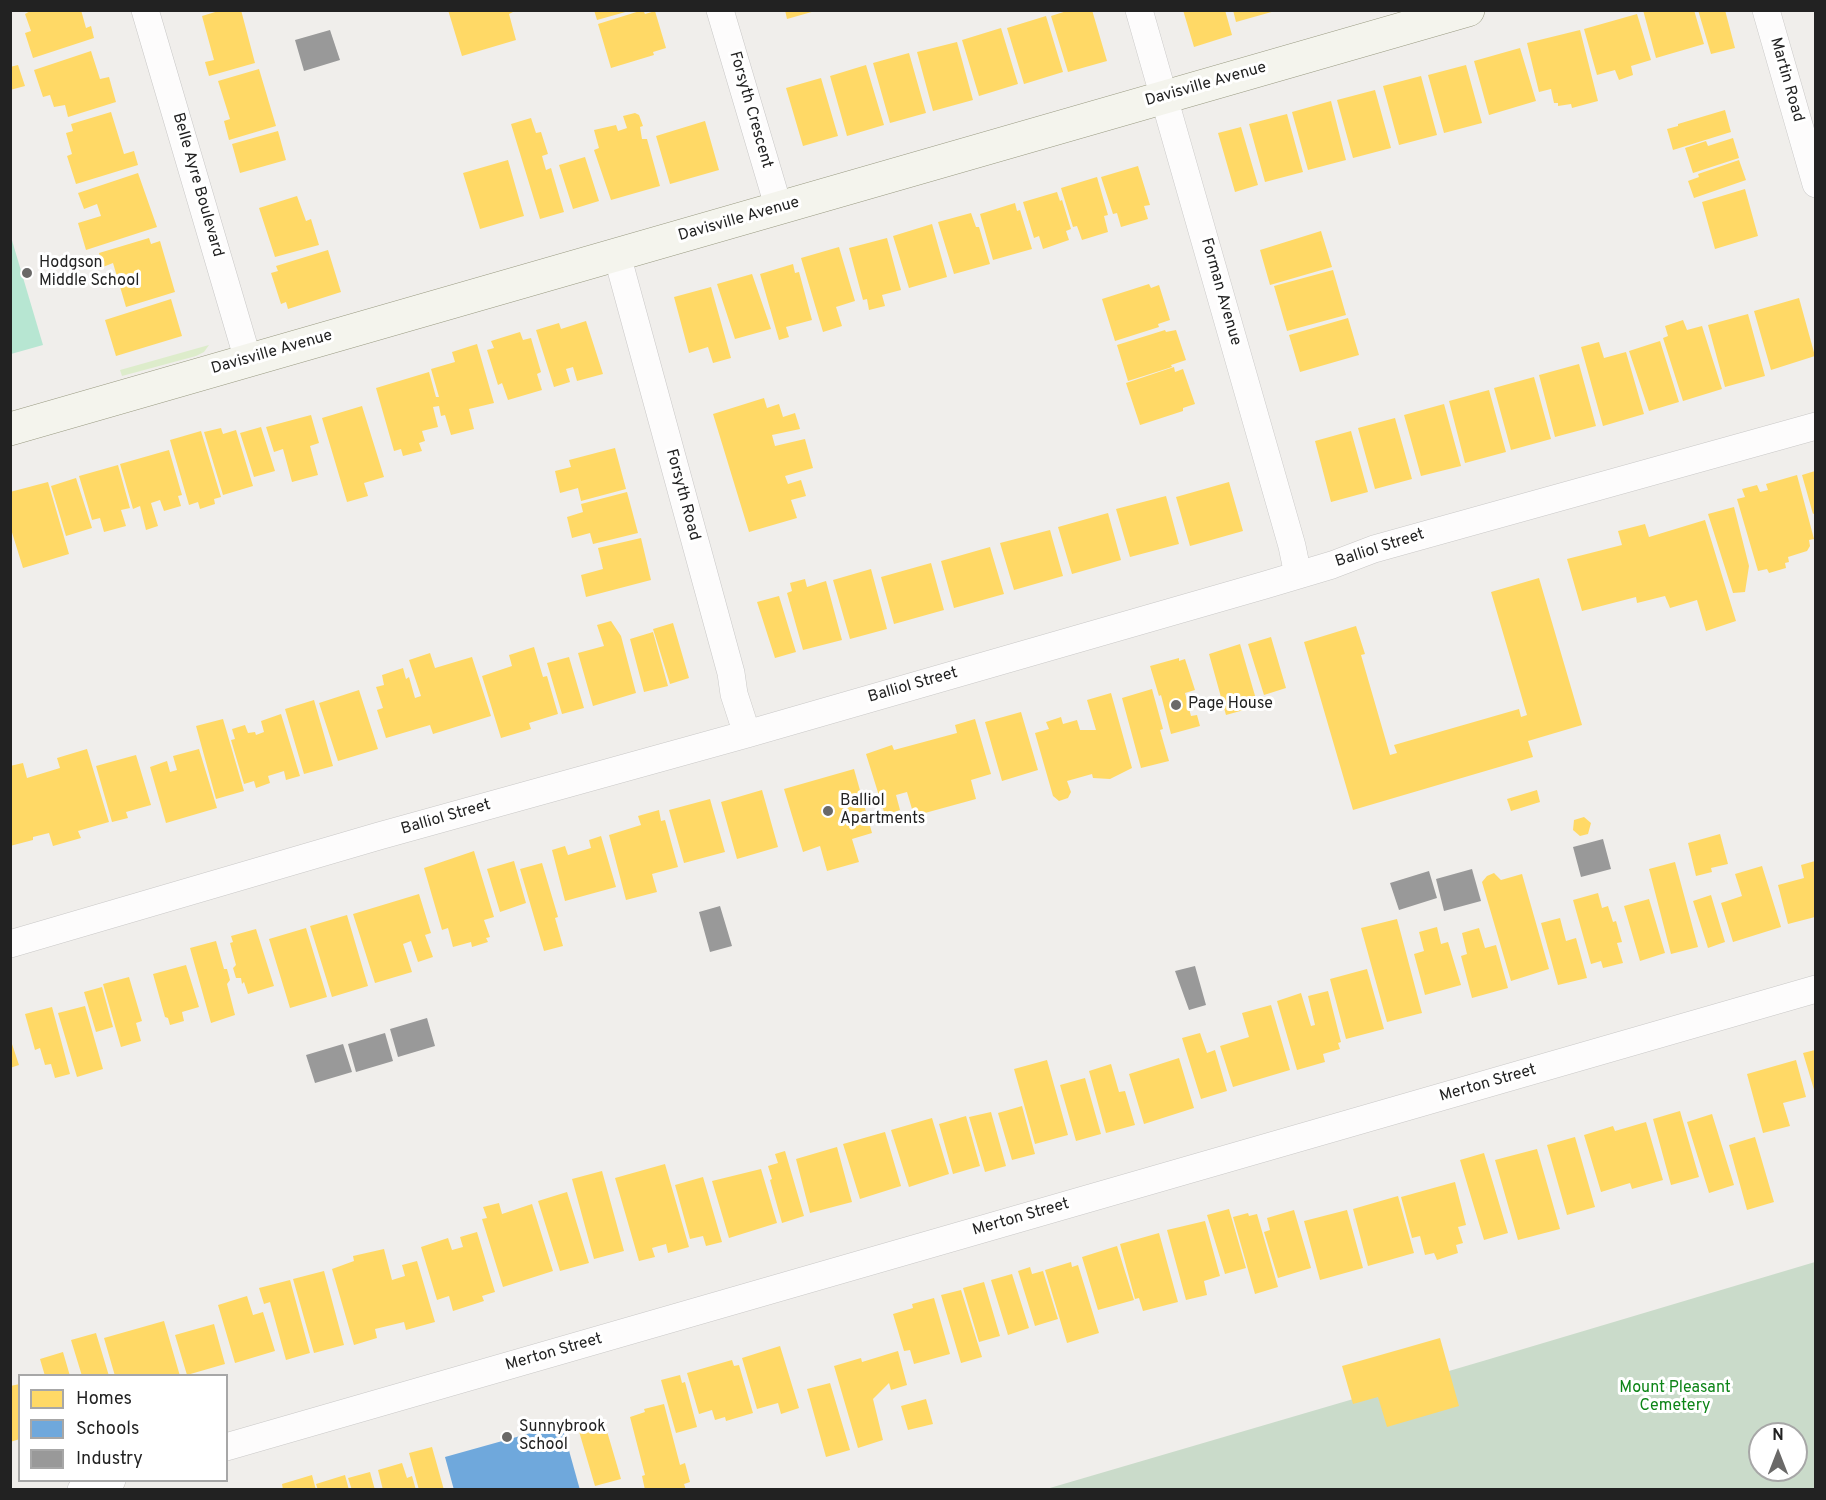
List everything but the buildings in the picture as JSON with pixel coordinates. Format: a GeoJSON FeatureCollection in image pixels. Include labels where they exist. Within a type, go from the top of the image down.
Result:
{"type":"FeatureCollection","features":[{"type":"Feature","properties":{"kind":"street","name":"Belle Ayre Boulevard"},"geometry":{"type":"LineString","coordinates":[[145,10],[248,360]]}},
{"type":"Feature","properties":{"kind":"street","name":"Forsyth Crescent"},"geometry":{"type":"LineString","coordinates":[[720,10],[779,209]]}},
{"type":"Feature","properties":{"kind":"street","name":"Forman Avenue"},"geometry":{"type":"LineString","coordinates":[[1139,10],[1292,546],[1298,575]]}},
{"type":"Feature","properties":{"kind":"street","name":"Davisville Avenue"},"geometry":{"type":"LineString","coordinates":[[10,429],[1468,10]]}},
{"type":"Feature","properties":{"kind":"street","name":"Martin Road"},"geometry":{"type":"LineString","coordinates":[[1766,10],[1815,184]]}},
{"type":"Feature","properties":{"kind":"street","name":"Forsyth Road"},"geometry":{"type":"LineString","coordinates":[[617,255],[731,673],[734,694],[747,734]]}},
{"type":"Feature","properties":{"kind":"street","name":"Balliol Street"},"geometry":{"type":"LineString","coordinates":[[10,944],[379,836],[747,734],[1298,575],[1374,549],[1815,426]]}},
{"type":"Feature","properties":{"kind":"street","name":"Merton Street"},"geometry":{"type":"LineString","coordinates":[[228,1446],[1815,989]]}},
{"type":"Feature","properties":{"kind":"street"},"geometry":{"type":"LineString","coordinates":[[81,1490],[106,1482]]}},
{"type":"Feature","properties":{"kind":"green space"},"geometry":{"type":"Polygon","coordinates":[[[11,237],[43,345],[10,354],[11,237]]]}},
{"type":"Feature","properties":{"kind":"green space"},"geometry":{"type":"Polygon","coordinates":[[[209,345],[204,352],[196,356],[122,376],[120,370],[209,345]]]}},
{"type":"Feature","properties":{"kind":"green space","name":"Mount Pleasant Cemetery"},"geometry":{"type":"Polygon","coordinates":[[[1815,1262],[1815,1489],[1043,1490],[1483,1361],[1815,1262]]]}},
{"type":"Feature","properties":{"kind":"place","name":"Hodgson Middle School"},"geometry":{"type":"Point","coordinates":[27,273]}},
{"type":"Feature","properties":{"kind":"place","name":"Page House"},"geometry":{"type":"Point","coordinates":[1176,705]}},
{"type":"Feature","properties":{"kind":"place","name":"Balliol Apartments"},"geometry":{"type":"Point","coordinates":[828,811]}},
{"type":"Feature","properties":{"kind":"place","name":"Sunnybrook School"},"geometry":{"type":"Point","coordinates":[507,1437]}}]}
